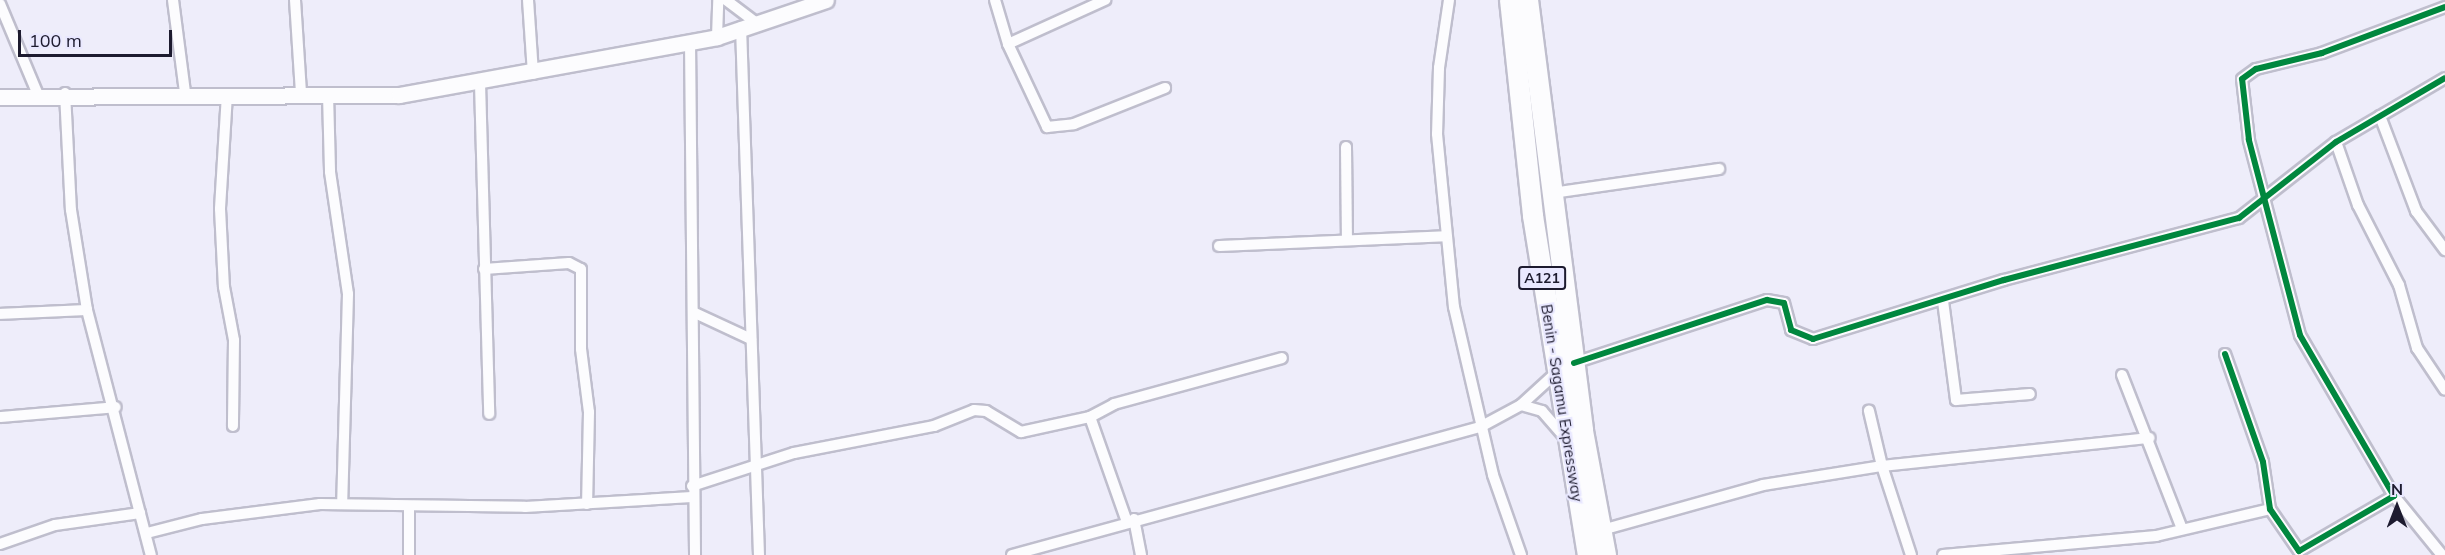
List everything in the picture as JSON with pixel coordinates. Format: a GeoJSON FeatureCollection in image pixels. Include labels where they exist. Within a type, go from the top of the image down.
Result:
{"type":"FeatureCollection","features":[{"type":"Feature","properties":{"kind":"highway","name":"Benin - Sagamu Expressway"},"geometry":{"type":"LineString","coordinates":[[1510,0],[1556,373],[1588,555]]}},
{"type":"Feature","properties":{"kind":"highway","name":"A121"},"geometry":{"type":"LineString","coordinates":[[1528,0],[1574,363],[1606,555]]}},
{"type":"Feature","properties":{"kind":"street"},"geometry":{"type":"LineString","coordinates":[[173,0],[185,92]]}},
{"type":"Feature","properties":{"kind":"street"},"geometry":{"type":"LineString","coordinates":[[295,0],[301,93]]}},
{"type":"Feature","properties":{"kind":"street"},"geometry":{"type":"LineString","coordinates":[[528,0],[533,74]]}},
{"type":"Feature","properties":{"kind":"street"},"geometry":{"type":"LineString","coordinates":[[717,37],[718,0]]}},
{"type":"Feature","properties":{"kind":"street"},"geometry":{"type":"LineString","coordinates":[[726,0],[757,23]]}},
{"type":"Feature","properties":{"kind":"street"},"geometry":{"type":"LineString","coordinates":[[0,97],[65,93],[185,92],[399,95],[533,74],[717,37],[826,0]]}},
{"type":"Feature","properties":{"kind":"street"},"geometry":{"type":"LineString","coordinates":[[995,0],[1008,44],[1047,127],[1074,124],[1166,88]]}},
{"type":"Feature","properties":{"kind":"street"},"geometry":{"type":"LineString","coordinates":[[1008,44],[1105,0]]}},
{"type":"Feature","properties":{"kind":"street"},"geometry":{"type":"LineString","coordinates":[[1449,0],[1437,123],[1454,307],[1482,426],[1521,555]]}},
{"type":"Feature","properties":{"kind":"street"},"geometry":{"type":"LineString","coordinates":[[0,4],[38,95]]}},
{"type":"Feature","properties":{"kind":"street"},"geometry":{"type":"LineString","coordinates":[[2442,555],[2394,496],[2300,334],[2267,197],[2248,140],[2241,87],[2247,72],[2322,52],[2445,7]]}},
{"type":"Feature","properties":{"kind":"street"},"geometry":{"type":"LineString","coordinates":[[741,27],[759,555]]}},
{"type":"Feature","properties":{"kind":"street"},"geometry":{"type":"LineString","coordinates":[[690,41],[695,313],[692,492],[695,555]]}},
{"type":"Feature","properties":{"kind":"street"},"geometry":{"type":"LineString","coordinates":[[1574,363],[1767,300],[1784,303],[1791,330],[1813,339],[1943,301],[2004,280],[2239,218],[2336,142],[2445,78]]}},
{"type":"Feature","properties":{"kind":"street"},"geometry":{"type":"LineString","coordinates":[[480,82],[489,414]]}},
{"type":"Feature","properties":{"kind":"street"},"geometry":{"type":"LineString","coordinates":[[65,93],[71,210],[87,310],[116,407],[151,555]]}},
{"type":"Feature","properties":{"kind":"street"},"geometry":{"type":"LineString","coordinates":[[227,94],[220,209],[224,287],[234,329],[233,426]]}},
{"type":"Feature","properties":{"kind":"street"},"geometry":{"type":"LineString","coordinates":[[328,94],[330,172],[348,294],[342,503]]}},
{"type":"Feature","properties":{"kind":"street"},"geometry":{"type":"LineString","coordinates":[[2380,116],[2416,211],[2445,250]]}},
{"type":"Feature","properties":{"kind":"street"},"geometry":{"type":"LineString","coordinates":[[2336,142],[2358,205],[2399,285],[2416,348],[2445,390]]}},
{"type":"Feature","properties":{"kind":"street"},"geometry":{"type":"LineString","coordinates":[[1346,147],[1347,238]]}},
{"type":"Feature","properties":{"kind":"street"},"geometry":{"type":"LineString","coordinates":[[1552,193],[1719,169]]}},
{"type":"Feature","properties":{"kind":"street"},"geometry":{"type":"LineString","coordinates":[[1219,246],[1347,238],[1446,236]]}},
{"type":"Feature","properties":{"kind":"street"},"geometry":{"type":"LineString","coordinates":[[484,269],[569,263],[581,269],[580,349],[589,412],[587,504]]}},
{"type":"Feature","properties":{"kind":"street"},"geometry":{"type":"LineString","coordinates":[[1943,301],[1956,400],[2030,394]]}},
{"type":"Feature","properties":{"kind":"street"},"geometry":{"type":"LineString","coordinates":[[0,314],[87,310]]}},
{"type":"Feature","properties":{"kind":"street"},"geometry":{"type":"LineString","coordinates":[[695,313],[752,339]]}},
{"type":"Feature","properties":{"kind":"street"},"geometry":{"type":"LineString","coordinates":[[2225,354],[2263,462],[2270,509],[2291,544],[2304,552],[2394,496]]}},
{"type":"Feature","properties":{"kind":"street"},"geometry":{"type":"LineString","coordinates":[[147,533],[202,519],[342,503],[409,506],[587,504],[692,492],[757,464],[934,426],[974,410],[986,411],[1021,432],[1090,417],[1114,404],[1282,358]]}},
{"type":"Feature","properties":{"kind":"street"},"geometry":{"type":"LineString","coordinates":[[1012,555],[1130,520],[1482,426],[1521,405],[1556,373]]}},
{"type":"Feature","properties":{"kind":"street"},"geometry":{"type":"LineString","coordinates":[[2122,375],[2150,438],[2182,529]]}},
{"type":"Feature","properties":{"kind":"street"},"geometry":{"type":"LineString","coordinates":[[1521,405],[1542,411],[1568,441]]}},
{"type":"Feature","properties":{"kind":"street"},"geometry":{"type":"LineString","coordinates":[[0,417],[116,407]]}},
{"type":"Feature","properties":{"kind":"street"},"geometry":{"type":"LineString","coordinates":[[1869,411],[1882,466],[1911,555]]}},
{"type":"Feature","properties":{"kind":"street"},"geometry":{"type":"LineString","coordinates":[[1090,417],[1130,520],[1141,555]]}},
{"type":"Feature","properties":{"kind":"street"},"geometry":{"type":"LineString","coordinates":[[1602,530],[1763,485],[1882,466],[2150,438]]}},
{"type":"Feature","properties":{"kind":"street"},"geometry":{"type":"LineString","coordinates":[[409,506],[410,555]]}},
{"type":"Feature","properties":{"kind":"street"},"geometry":{"type":"LineString","coordinates":[[1943,555],[2182,529],[2270,509]]}},
{"type":"Feature","properties":{"kind":"street"},"geometry":{"type":"LineString","coordinates":[[0,544],[56,525],[140,513]]}},
{"type":"Feature","properties":{"kind":"cycle path"},"geometry":{"type":"LineString","coordinates":[[2225,354],[2263,462],[2270,509],[2299,551],[2394,496],[2300,335],[2249,140],[2242,79],[2256,69],[2322,53],[2445,7]]}},
{"type":"Feature","properties":{"kind":"cycle path"},"geometry":{"type":"LineString","coordinates":[[1574,363],[1767,300],[1784,303],[1791,330],[1813,339],[2004,280],[2239,218],[2336,142],[2445,78]]}}]}
